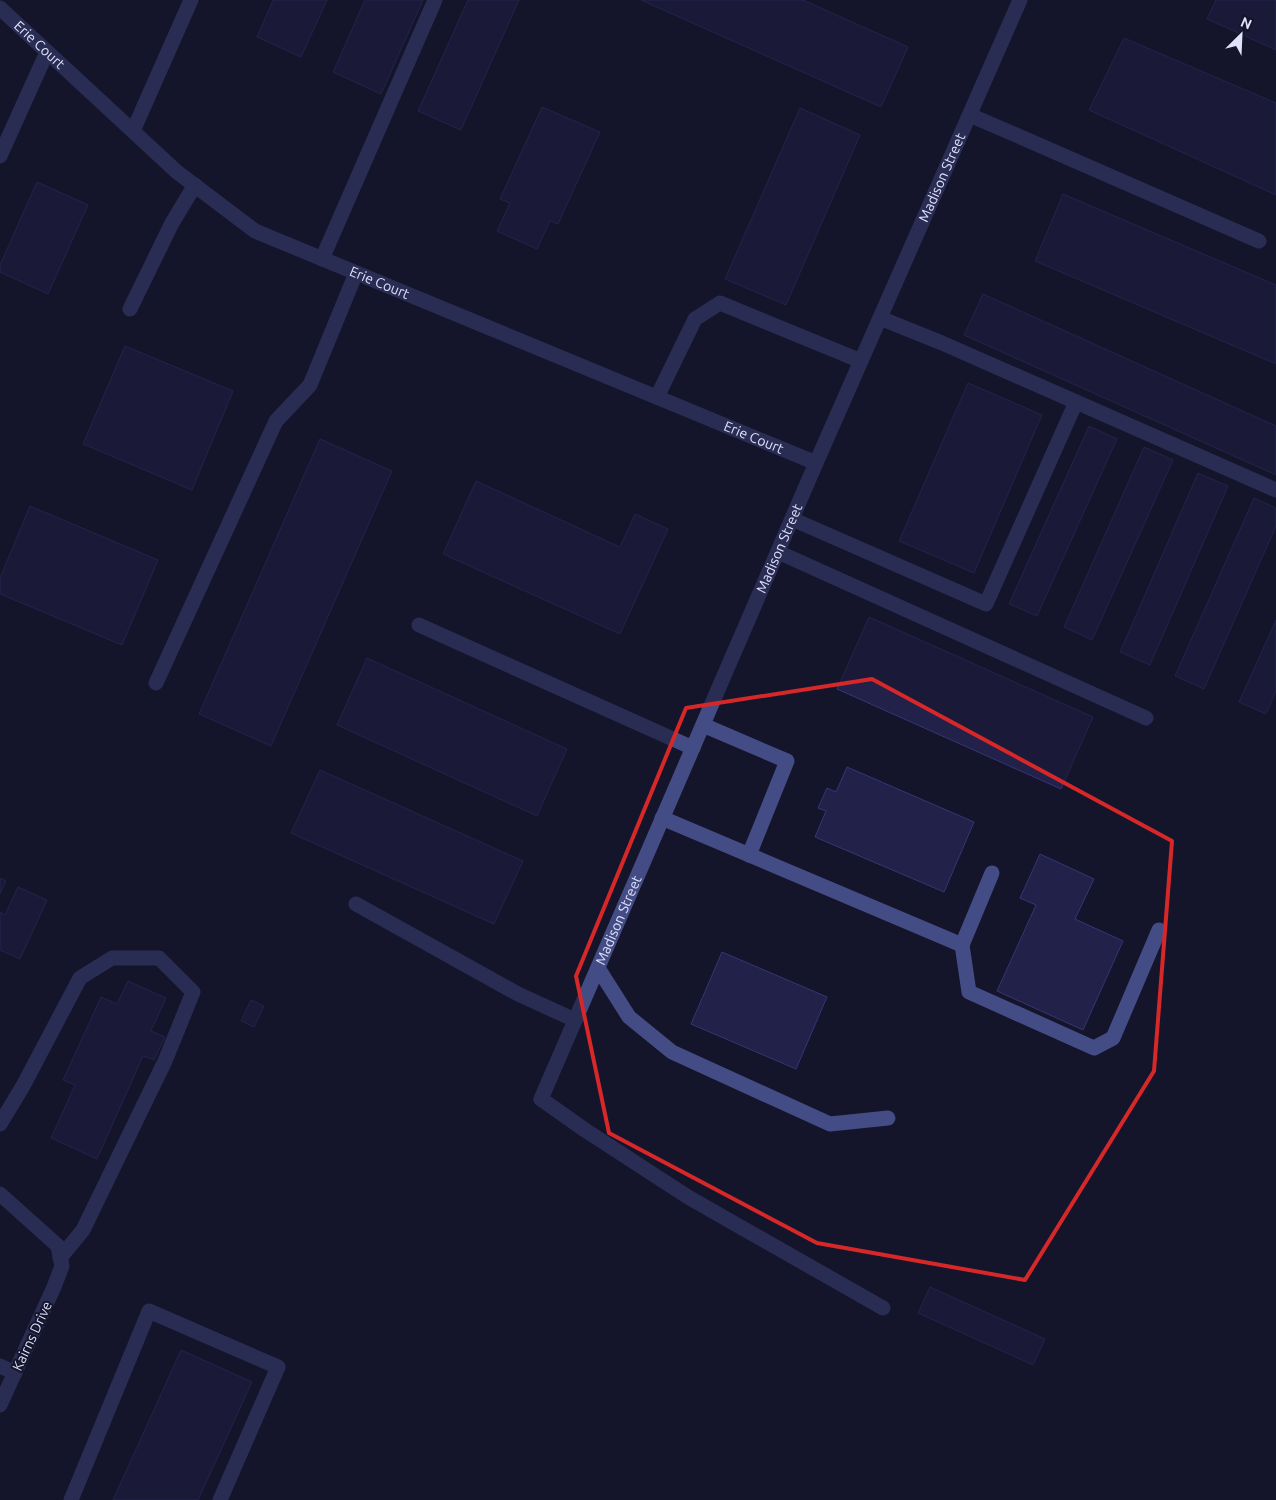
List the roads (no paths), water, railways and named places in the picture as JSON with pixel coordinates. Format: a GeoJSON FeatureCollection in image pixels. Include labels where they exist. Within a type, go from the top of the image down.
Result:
{"type":"FeatureCollection","features":[{"type":"Feature","properties":{"kind":"street"},"geometry":{"type":"LineString","coordinates":[[133,131],[191,0]]}},
{"type":"Feature","properties":{"kind":"street"},"geometry":{"type":"LineString","coordinates":[[322,258],[436,0]]}},
{"type":"Feature","properties":{"kind":"street","name":"Madison Street"},"geometry":{"type":"LineString","coordinates":[[883,1308],[688,1197],[541,1099],[816,463],[1020,0]]}},
{"type":"Feature","properties":{"kind":"street","name":"Erie Court"},"geometry":{"type":"LineString","coordinates":[[0,8],[177,172],[255,232],[816,463]]}},
{"type":"Feature","properties":{"kind":"street"},"geometry":{"type":"LineString","coordinates":[[0,156],[47,52]]}},
{"type":"Feature","properties":{"kind":"street"},"geometry":{"type":"LineString","coordinates":[[970,115],[1259,242]]}},
{"type":"Feature","properties":{"kind":"street"},"geometry":{"type":"LineString","coordinates":[[130,309],[172,223],[195,185]]}},
{"type":"Feature","properties":{"kind":"street"},"geometry":{"type":"LineString","coordinates":[[156,683],[276,421],[310,385],[356,273]]}},
{"type":"Feature","properties":{"kind":"street"},"geometry":{"type":"LineString","coordinates":[[656,397],[694,319],[720,303],[861,361]]}},
{"type":"Feature","properties":{"kind":"street"},"geometry":{"type":"LineString","coordinates":[[880,318],[1276,490]]}},
{"type":"Feature","properties":{"kind":"street"},"geometry":{"type":"LineString","coordinates":[[792,519],[986,604],[1076,402]]}},
{"type":"Feature","properties":{"kind":"street"},"geometry":{"type":"LineString","coordinates":[[778,552],[1146,718]]}},
{"type":"Feature","properties":{"kind":"street"},"geometry":{"type":"LineString","coordinates":[[419,625],[693,748]]}},
{"type":"Feature","properties":{"kind":"street"},"geometry":{"type":"LineString","coordinates":[[703,725],[787,761],[749,855]]}},
{"type":"Feature","properties":{"kind":"street"},"geometry":{"type":"LineString","coordinates":[[662,818],[962,945]]}},
{"type":"Feature","properties":{"kind":"street"},"geometry":{"type":"LineString","coordinates":[[992,873],[962,945],[970,992],[1094,1048],[1113,1038],[1159,930]]}},
{"type":"Feature","properties":{"kind":"street"},"geometry":{"type":"LineString","coordinates":[[356,904],[518,994],[575,1020]]}},
{"type":"Feature","properties":{"kind":"street","name":"Kairns Drive"},"geometry":{"type":"LineString","coordinates":[[0,1124],[23,1086],[80,978],[112,958],[159,958],[193,992],[165,1061],[83,1230],[61,1262],[54,1287],[0,1405]]}},
{"type":"Feature","properties":{"kind":"street"},"geometry":{"type":"LineString","coordinates":[[598,968],[629,1017],[672,1052],[830,1124],[888,1118]]}},
{"type":"Feature","properties":{"kind":"street"},"geometry":{"type":"LineString","coordinates":[[0,1194],[58,1246],[61,1262]]}},
{"type":"Feature","properties":{"kind":"street"},"geometry":{"type":"LineString","coordinates":[[71,1500],[149,1311],[278,1367],[220,1500]]}},
{"type":"Feature","properties":{"kind":"street"},"geometry":{"type":"LineString","coordinates":[[0,1366],[15,1373]]}}]}
